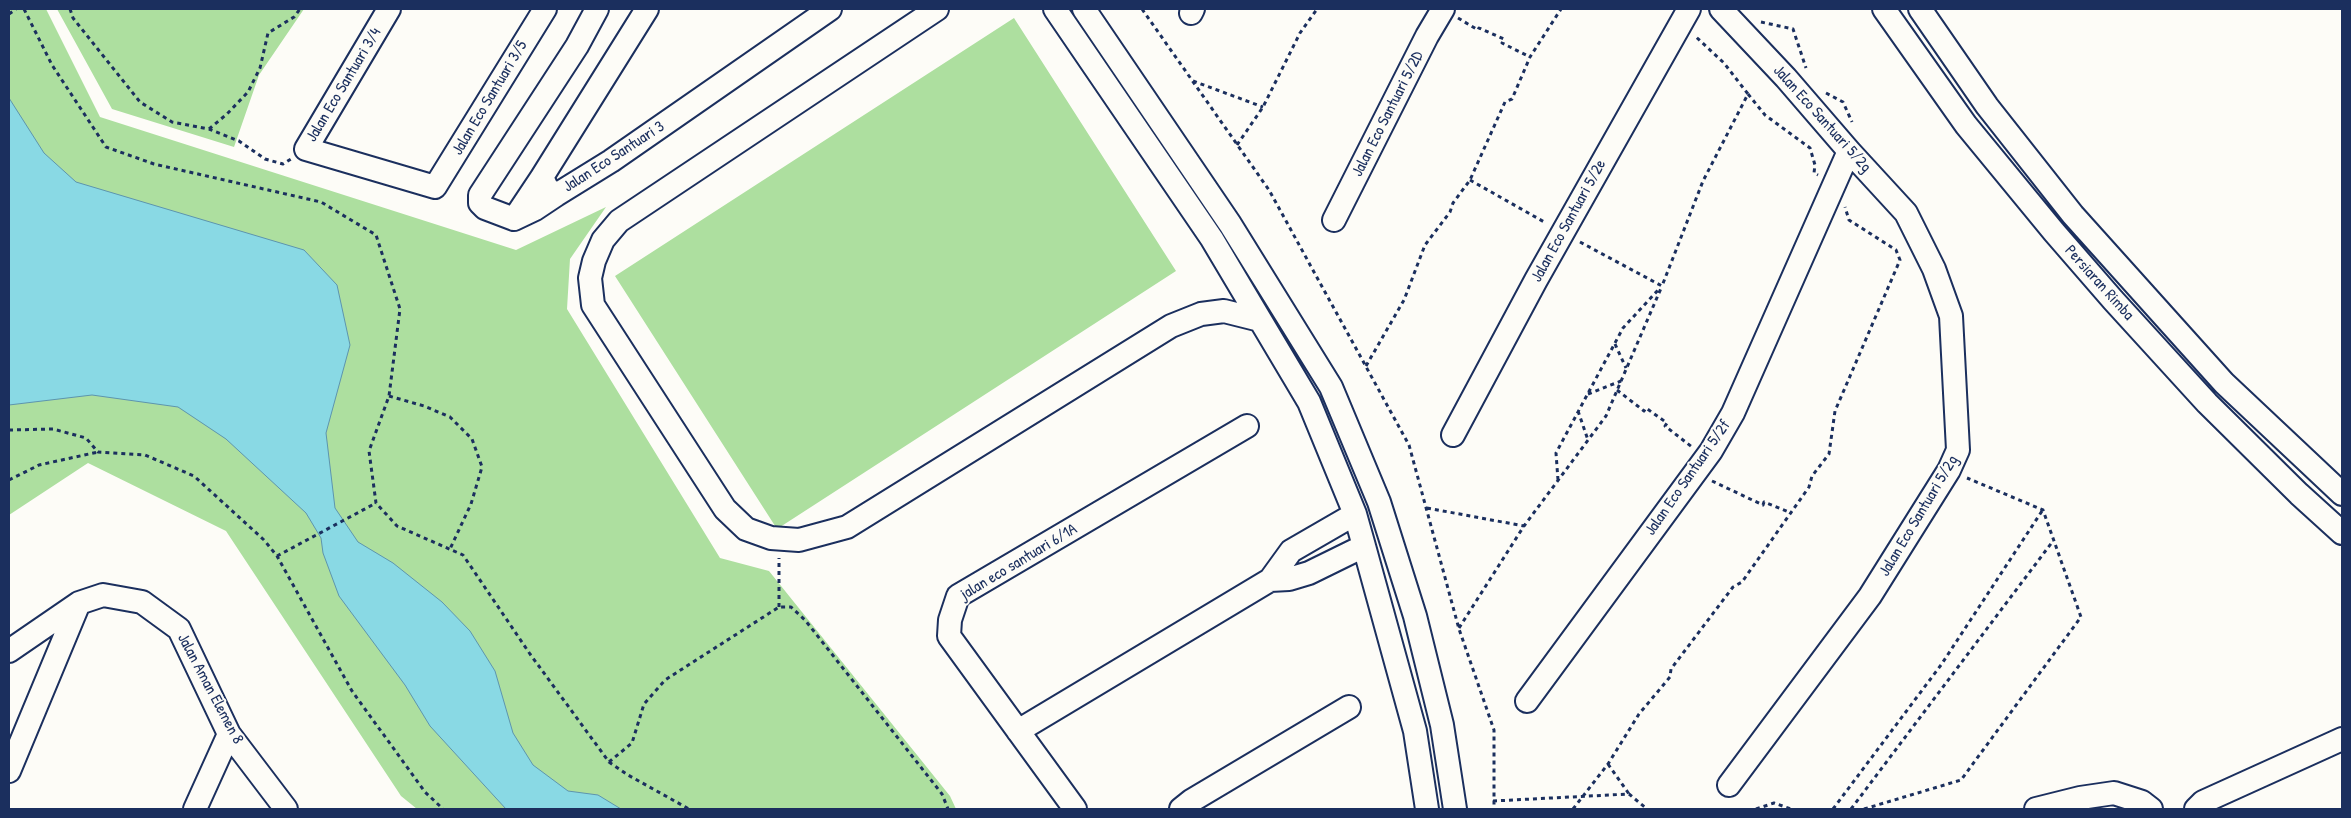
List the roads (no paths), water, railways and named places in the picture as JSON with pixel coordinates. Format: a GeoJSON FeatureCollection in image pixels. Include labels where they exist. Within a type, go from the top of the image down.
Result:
{"type":"FeatureCollection","features":[{"type":"Feature","properties":{"kind":"street","name":"Jalan Eco Santuari 3/4"},"geometry":{"type":"LineString","coordinates":[[389,9],[306,149],[435,188]]}},
{"type":"Feature","properties":{"kind":"street","name":"Jalan Eco Santuari 3/5"},"geometry":{"type":"LineString","coordinates":[[435,188],[545,9]]}},
{"type":"Feature","properties":{"kind":"street"},"geometry":{"type":"LineString","coordinates":[[514,220],[485,208],[480,203],[480,196],[577,46],[597,9]]}},
{"type":"Feature","properties":{"kind":"street","name":"Jalan Eco Santuari 3"},"geometry":{"type":"LineString","coordinates":[[647,9],[542,177],[547,188],[556,195],[611,161],[830,9]]}},
{"type":"Feature","properties":{"kind":"street"},"geometry":{"type":"LineString","coordinates":[[937,9],[620,221],[603,240],[590,278],[593,305],[725,509],[746,529],[771,538],[799,540],[847,528],[1172,326],[1201,314],[1224,311],[1260,320]]}},
{"type":"Feature","properties":{"kind":"street"},"geometry":{"type":"LineString","coordinates":[[1056,9],[1212,239],[1309,402],[1354,514],[1364,546],[1415,731],[1427,809]]}},
{"type":"Feature","properties":{"kind":"street"},"geometry":{"type":"LineString","coordinates":[[1084,9],[1230,224],[1331,387],[1379,502],[1415,616],[1442,725],[1455,809]]}},
{"type":"Feature","properties":{"kind":"street","name":"Jalan Eco Santuari 5/2g"},"geometry":{"type":"LineString","coordinates":[[1721,9],[1786,78],[1848,151],[1906,213],[1934,269],[1951,316],[1958,450],[1950,470],[1870,596],[1729,785]]}},
{"type":"Feature","properties":{"kind":"street","name":"Persiaran Rimba"},"geometry":{"type":"LineString","coordinates":[[1884,9],[1966,125],[2093,277],[2207,403],[2299,494],[2342,533]]}},
{"type":"Feature","properties":{"kind":"street","name":"Persiaran Rimba"},"geometry":{"type":"LineString","coordinates":[[1920,9],[1987,106],[2073,215],[2224,383],[2342,494]]}},
{"type":"Feature","properties":{"kind":"street","name":"Jalan Eco Santuari 5/2D"},"geometry":{"type":"LineString","coordinates":[[1334,220],[1428,36],[1448,12]]}},
{"type":"Feature","properties":{"kind":"street","name":"Jalan Eco Santuari 5/2e"},"geometry":{"type":"LineString","coordinates":[[1453,435],[1563,233],[1685,16]]}},
{"type":"Feature","properties":{"kind":"street","name":"Jalan Eco Santuari 5/2f"},"geometry":{"type":"LineString","coordinates":[[1527,701],[1711,451],[1733,413],[1848,151]]}},
{"type":"Feature","properties":{"kind":"street"},"geometry":{"type":"LineString","coordinates":[[514,220],[542,177]]}},
{"type":"Feature","properties":{"kind":"street"},"geometry":{"type":"LineString","coordinates":[[514,220],[556,195]]}},
{"type":"Feature","properties":{"kind":"street","name":"jalan eco santuari 6/1A"},"geometry":{"type":"LineString","coordinates":[[1076,809],[949,636],[950,620],[958,596],[1247,426]]}},
{"type":"Feature","properties":{"kind":"street"},"geometry":{"type":"LineString","coordinates":[[1018,731],[1270,580],[1291,551],[1354,514]]}},
{"type":"Feature","properties":{"kind":"street"},"geometry":{"type":"LineString","coordinates":[[1270,580],[1289,579],[1310,573],[1364,546]]}},
{"type":"Feature","properties":{"kind":"street","name":"Jalan Aman Elemen 8"},"geometry":{"type":"LineString","coordinates":[[9,650],[79,604],[103,595],[142,602],[178,629],[229,734],[286,809]]}},
{"type":"Feature","properties":{"kind":"street"},"geometry":{"type":"LineString","coordinates":[[9,771],[79,604]]}},
{"type":"Feature","properties":{"kind":"street"},"geometry":{"type":"LineString","coordinates":[[1182,809],[1191,801],[1348,707]]}},
{"type":"Feature","properties":{"kind":"street"},"geometry":{"type":"LineString","coordinates":[[195,809],[229,734]]}},
{"type":"Feature","properties":{"kind":"street"},"geometry":{"type":"LineString","coordinates":[[2196,809],[2203,802],[2342,739]]}},
{"type":"Feature","properties":{"kind":"street"},"geometry":{"type":"LineString","coordinates":[[2036,809],[2080,798],[2114,793],[2142,802],[2151,809]]}},
{"type":"Feature","properties":{"kind":"water"},"geometry":{"type":"Polygon","coordinates":[[[9,98],[44,153],[76,182],[304,250],[337,285],[350,345],[326,433],[335,508],[358,542],[393,563],[442,602],[470,631],[495,671],[513,733],[533,765],[568,791],[598,795],[621,809],[506,809],[430,726],[405,685],[339,596],[323,553],[321,538],[306,513],[226,439],[178,407],[92,395],[9,405],[9,98]]]}}]}
